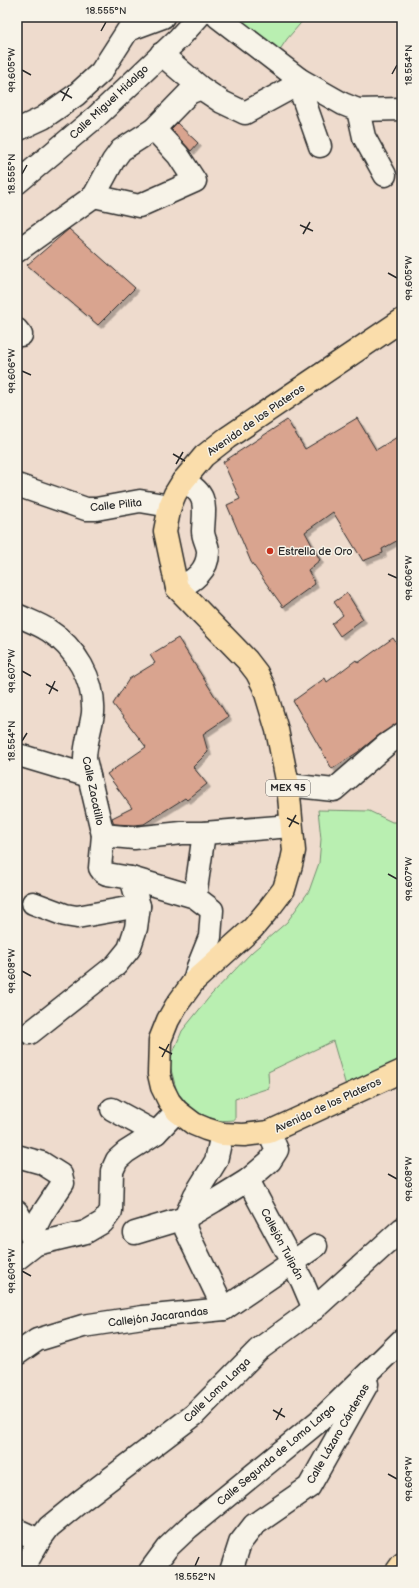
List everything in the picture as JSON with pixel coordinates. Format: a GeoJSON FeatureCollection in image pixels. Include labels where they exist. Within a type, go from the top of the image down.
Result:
{"type":"FeatureCollection","features":[{"type":"Feature","properties":{"kind":"main road","name":"Avenida de los Plateros"},"geometry":{"type":"LineString","coordinates":[[402,320],[227,438],[204,456],[183,481],[170,506],[165,531],[176,588],[247,660],[257,673],[264,687],[277,730],[288,785],[294,851],[287,881],[279,896],[253,928],[194,981],[176,1006],[168,1020],[160,1040],[159,1074],[162,1087],[169,1101],[177,1111],[194,1124],[222,1134],[244,1135],[273,1141],[402,1071]]}},
{"type":"Feature","properties":{"kind":"main road"},"geometry":{"type":"LineString","coordinates":[[397,1571],[402,1564]]}},
{"type":"Feature","properties":{"kind":"street"},"geometry":{"type":"LineString","coordinates":[[17,130],[43,118],[76,95],[101,72],[130,23],[163,17]]}},
{"type":"Feature","properties":{"kind":"street","name":"Calle Miguel Hidalgo"},"geometry":{"type":"LineString","coordinates":[[17,183],[97,116],[179,38],[198,17]]}},
{"type":"Feature","properties":{"kind":"street"},"geometry":{"type":"LineString","coordinates":[[218,17],[294,84],[302,95],[320,146]]}},
{"type":"Feature","properties":{"kind":"street"},"geometry":{"type":"LineString","coordinates":[[161,54],[201,88],[222,102],[245,113],[294,84]]}},
{"type":"Feature","properties":{"kind":"street"},"geometry":{"type":"LineString","coordinates":[[294,84],[358,110],[400,114]]}},
{"type":"Feature","properties":{"kind":"street"},"geometry":{"type":"LineString","coordinates":[[17,251],[94,196],[113,161],[121,150],[154,128],[189,93],[201,88]]}},
{"type":"Feature","properties":{"kind":"street"},"geometry":{"type":"LineString","coordinates":[[76,95],[97,116]]}},
{"type":"Feature","properties":{"kind":"street"},"geometry":{"type":"LineString","coordinates":[[358,110],[364,137],[385,175]]}},
{"type":"Feature","properties":{"kind":"street"},"geometry":{"type":"LineString","coordinates":[[94,196],[139,206],[195,181],[178,155],[154,128]]}},
{"type":"Feature","properties":{"kind":"street"},"geometry":{"type":"LineString","coordinates":[[176,588],[187,584],[196,578],[205,566],[208,550],[203,533],[205,517],[204,503],[199,492],[183,481]]}},
{"type":"Feature","properties":{"kind":"street","name":"Calle Pilita"},"geometry":{"type":"LineString","coordinates":[[17,486],[86,509],[96,509],[132,501],[170,506]]}},
{"type":"Feature","properties":{"kind":"street","name":"Calle Zacatillo"},"geometry":{"type":"LineString","coordinates":[[17,615],[48,629],[66,644],[83,668],[91,686],[93,714],[85,747],[85,759],[103,835],[100,868],[107,874],[131,878],[195,896],[212,910],[210,937],[194,981]]}},
{"type":"Feature","properties":{"kind":"street"},"geometry":{"type":"LineString","coordinates":[[288,785],[334,790],[386,745],[402,734]]}},
{"type":"Feature","properties":{"kind":"street"},"geometry":{"type":"LineString","coordinates":[[17,757],[22,756],[89,776]]}},
{"type":"Feature","properties":{"kind":"street","name":"Calle Zacatillo"},"geometry":{"type":"LineString","coordinates":[[103,835],[134,838],[182,833],[204,833],[291,826]]}},
{"type":"Feature","properties":{"kind":"street"},"geometry":{"type":"LineString","coordinates":[[195,896],[204,833]]}},
{"type":"Feature","properties":{"kind":"street"},"geometry":{"type":"LineString","coordinates":[[30,1033],[116,965],[129,948],[136,928],[139,906],[131,878]]}},
{"type":"Feature","properties":{"kind":"street"},"geometry":{"type":"LineString","coordinates":[[33,903],[78,917],[139,906]]}},
{"type":"Feature","properties":{"kind":"street"},"geometry":{"type":"LineString","coordinates":[[112,1110],[156,1133]]}},
{"type":"Feature","properties":{"kind":"street"},"geometry":{"type":"LineString","coordinates":[[33,1240],[86,1232],[103,1222],[110,1211],[112,1171],[117,1160],[126,1152],[156,1133],[177,1111]]}},
{"type":"Feature","properties":{"kind":"street"},"geometry":{"type":"LineString","coordinates":[[222,1134],[216,1161],[195,1196],[185,1218],[186,1230],[224,1309]]}},
{"type":"Feature","properties":{"kind":"street"},"geometry":{"type":"LineString","coordinates":[[135,1233],[185,1218],[248,1180],[270,1161],[273,1141]]}},
{"type":"Feature","properties":{"kind":"street"},"geometry":{"type":"LineString","coordinates":[[17,1156],[42,1162],[61,1175],[63,1183],[41,1216],[33,1240],[17,1259]]}},
{"type":"Feature","properties":{"kind":"street","name":"Callejón Tulipán"},"geometry":{"type":"LineString","coordinates":[[248,1180],[291,1263],[302,1281],[314,1309]]}},
{"type":"Feature","properties":{"kind":"street"},"geometry":{"type":"LineString","coordinates":[[17,1212],[33,1240]]}},
{"type":"Feature","properties":{"kind":"street","name":"Calle Loma Larga"},"geometry":{"type":"LineString","coordinates":[[22,1571],[38,1542],[50,1527],[82,1500],[194,1415],[258,1350],[314,1309],[402,1229]]}},
{"type":"Feature","properties":{"kind":"street","name":"Callejón Jacarandas"},"geometry":{"type":"LineString","coordinates":[[17,1354],[38,1340],[83,1326],[143,1317],[224,1309],[316,1246]]}},
{"type":"Feature","properties":{"kind":"street","name":"Calle Segunda de Loma Larga"},"geometry":{"type":"LineString","coordinates":[[150,1571],[167,1548],[188,1528],[319,1421],[402,1340]]}},
{"type":"Feature","properties":{"kind":"street","name":"Calle Lázaro Cárdenas"},"geometry":{"type":"LineString","coordinates":[[231,1571],[240,1543],[251,1528],[310,1486],[379,1362]]}},
{"type":"Feature","properties":{"kind":"street"},"geometry":{"type":"LineString","coordinates":[[17,1530],[37,1539],[38,1542]]}},
{"type":"Feature","properties":{"kind":"green space"},"geometry":{"type":"Polygon","coordinates":[[[225,17],[306,17],[279,51],[225,17]]]}},
{"type":"Feature","properties":{"kind":"green space"},"geometry":{"type":"Polygon","coordinates":[[[318,810],[369,811],[392,822],[402,822],[402,1063],[346,1086],[333,1041],[268,1072],[269,1088],[235,1099],[235,1120],[216,1121],[193,1110],[177,1092],[169,1062],[182,1031],[211,995],[252,952],[287,922],[309,891],[319,863],[321,839],[318,810]]]}},
{"type":"Feature","properties":{"kind":"building"},"geometry":{"type":"Polygon","coordinates":[[[177,123],[198,143],[191,151],[171,129],[177,123]]]}},
{"type":"Feature","properties":{"kind":"building"},"geometry":{"type":"Polygon","coordinates":[[[69,229],[135,288],[98,325],[27,265],[69,229]]]}},
{"type":"Feature","properties":{"kind":"building"},"geometry":{"type":"Polygon","coordinates":[[[357,418],[376,450],[402,434],[402,538],[382,549],[383,553],[363,561],[333,512],[305,532],[320,560],[308,570],[315,584],[283,607],[251,562],[227,505],[240,499],[223,462],[287,420],[305,449],[357,418]]]}},
{"type":"Feature","properties":{"kind":"building"},"geometry":{"type":"Polygon","coordinates":[[[347,593],[363,619],[340,636],[332,624],[343,615],[334,602],[347,593]]]}},
{"type":"Feature","properties":{"kind":"building"},"geometry":{"type":"Polygon","coordinates":[[[178,638],[228,717],[203,734],[208,752],[193,767],[207,784],[187,800],[185,798],[144,824],[114,824],[112,818],[132,808],[107,774],[146,747],[113,704],[129,679],[155,663],[150,655],[178,638]]]}},
{"type":"Feature","properties":{"kind":"building"},"geometry":{"type":"Polygon","coordinates":[[[393,638],[402,651],[402,721],[379,735],[358,752],[332,769],[293,701],[325,678],[327,682],[356,660],[358,663],[393,638]]]}},
{"type":"Feature","properties":{"kind":"place","name":"Estrella de Oro"},"geometry":{"type":"Point","coordinates":[270,551]}}]}
